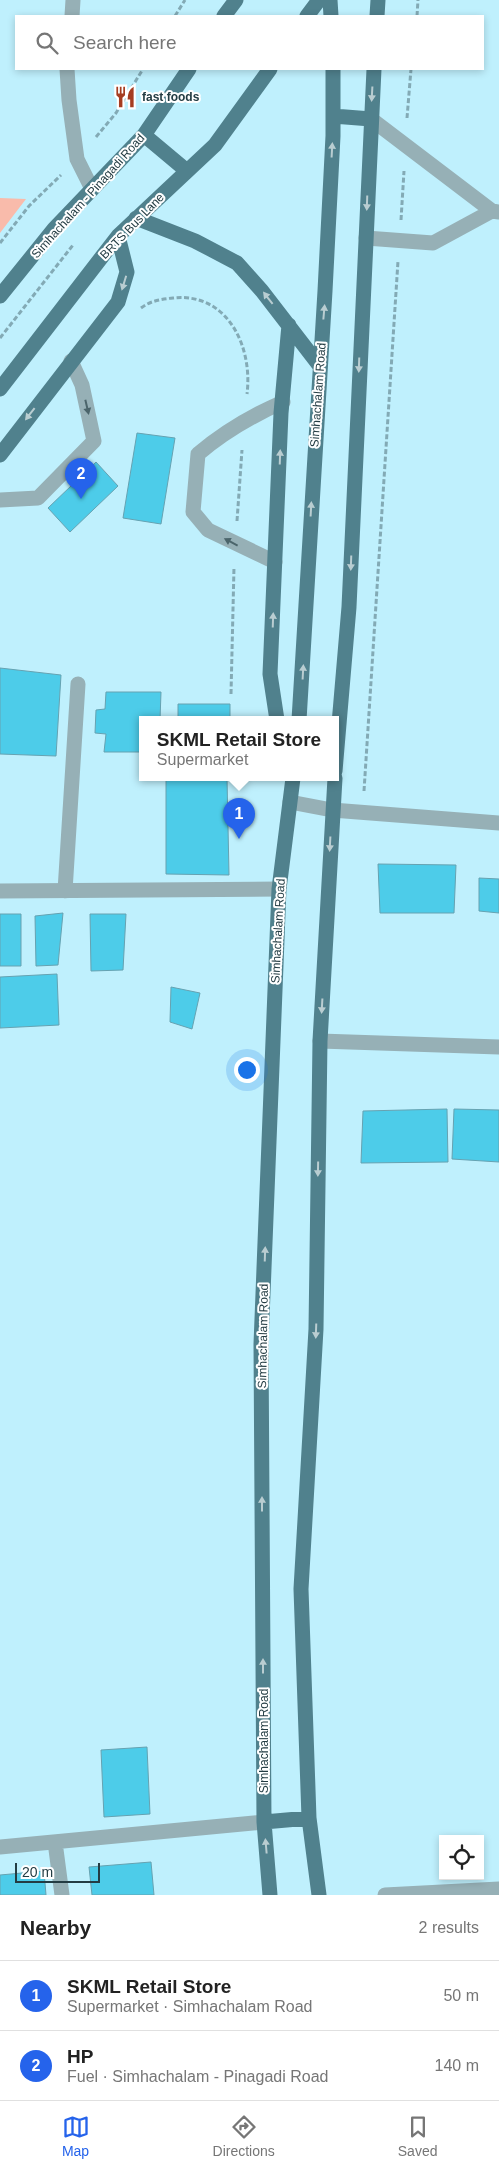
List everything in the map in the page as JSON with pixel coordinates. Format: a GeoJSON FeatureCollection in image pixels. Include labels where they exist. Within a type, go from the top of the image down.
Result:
{"type":"FeatureCollection","features":[{"type":"Feature","properties":{"kind":"main road"},"geometry":{"type":"LineString","coordinates":[[225,15],[236,0]]}},
{"type":"Feature","properties":{"kind":"main road"},"geometry":{"type":"LineString","coordinates":[[308,15],[319,0]]}},
{"type":"Feature","properties":{"kind":"main road"},"geometry":{"type":"LineString","coordinates":[[330,0],[331,15]]}},
{"type":"Feature","properties":{"kind":"main road"},"geometry":{"type":"LineString","coordinates":[[377,15],[378,0]]}},
{"type":"Feature","properties":{"kind":"main road","name":"Simhachalam - Pinagadi Road"},"geometry":{"type":"LineString","coordinates":[[0,296],[54,229],[144,135],[188,70]]}},
{"type":"Feature","properties":{"kind":"main road","name":"BRTS Bus Lane"},"geometry":{"type":"LineString","coordinates":[[0,389],[118,236],[215,145],[269,70]]}},
{"type":"Feature","properties":{"kind":"main road","name":"Simhachalam Road"},"geometry":{"type":"LineString","coordinates":[[299,716],[319,365],[326,292],[334,116],[333,70]]}},
{"type":"Feature","properties":{"kind":"main road"},"geometry":{"type":"LineString","coordinates":[[339,724],[349,608],[374,70]]}},
{"type":"Feature","properties":{"kind":"main road"},"geometry":{"type":"LineString","coordinates":[[334,116],[371,119]]}},
{"type":"Feature","properties":{"kind":"main road"},"geometry":{"type":"LineString","coordinates":[[144,135],[187,171]]}},
{"type":"Feature","properties":{"kind":"main road"},"geometry":{"type":"LineString","coordinates":[[136,218],[195,241],[237,263],[289,325],[319,365]]}},
{"type":"Feature","properties":{"kind":"main road"},"geometry":{"type":"LineString","coordinates":[[0,455],[118,302],[127,272],[118,236]]}},
{"type":"Feature","properties":{"kind":"main road"},"geometry":{"type":"LineString","coordinates":[[276,716],[270,674],[283,402],[289,325]]}},
{"type":"Feature","properties":{"kind":"main road","name":"Simhachalam Road"},"geometry":{"type":"LineString","coordinates":[[270,1895],[264,1822],[261,1344],[279,889],[293,781]]}},
{"type":"Feature","properties":{"kind":"main road"},"geometry":{"type":"LineString","coordinates":[[319,1895],[309,1818],[301,1589],[316,1329],[320,1041],[335,781]]}},
{"type":"Feature","properties":{"kind":"main road"},"geometry":{"type":"LineString","coordinates":[[264,1822],[309,1818]]}},
{"type":"Feature","properties":{"kind":"street"},"geometry":{"type":"LineString","coordinates":[[72,15],[73,0]]}},
{"type":"Feature","properties":{"kind":"street"},"geometry":{"type":"LineString","coordinates":[[67,70],[77,159],[92,189]]}},
{"type":"Feature","properties":{"kind":"street"},"geometry":{"type":"LineString","coordinates":[[366,238],[433,243],[496,212],[371,119]]}},
{"type":"Feature","properties":{"kind":"street"},"geometry":{"type":"LineString","coordinates":[[0,500],[38,498],[94,441],[82,385],[71,361]]}},
{"type":"Feature","properties":{"kind":"street"},"geometry":{"type":"LineString","coordinates":[[275,562],[208,530],[193,512],[198,454],[223,433],[244,420],[283,402]]}},
{"type":"Feature","properties":{"kind":"street"},"geometry":{"type":"LineString","coordinates":[[65,891],[78,684]]}},
{"type":"Feature","properties":{"kind":"street"},"geometry":{"type":"LineString","coordinates":[[290,802],[332,810],[499,823]]}},
{"type":"Feature","properties":{"kind":"street"},"geometry":{"type":"LineString","coordinates":[[0,891],[279,889]]}},
{"type":"Feature","properties":{"kind":"street"},"geometry":{"type":"LineString","coordinates":[[320,1041],[499,1047]]}},
{"type":"Feature","properties":{"kind":"street"},"geometry":{"type":"LineString","coordinates":[[0,1847],[264,1822]]}},
{"type":"Feature","properties":{"kind":"street"},"geometry":{"type":"LineString","coordinates":[[55,1842],[62,1895]]}},
{"type":"Feature","properties":{"kind":"street"},"geometry":{"type":"LineString","coordinates":[[385,1895],[499,1889]]}},
{"type":"Feature","properties":{"kind":"path"},"geometry":{"type":"LineString","coordinates":[[176,15],[185,0]]}},
{"type":"Feature","properties":{"kind":"path"},"geometry":{"type":"LineString","coordinates":[[417,15],[418,0]]}},
{"type":"Feature","properties":{"kind":"path"},"geometry":{"type":"LineString","coordinates":[[363,812],[411,70]]}},
{"type":"Feature","properties":{"kind":"path"},"geometry":{"type":"LineString","coordinates":[[0,338],[73,246]]}},
{"type":"Feature","properties":{"kind":"path"},"geometry":{"type":"LineString","coordinates":[[136,312],[145,304],[160,299],[187,296],[214,306],[232,325],[246,350],[249,381],[244,420],[235,544],[231,694]]}},
{"type":"Feature","properties":{"kind":"shaded area"},"geometry":{"type":"Polygon","coordinates":[[[0,198],[26,199],[0,233],[0,198]]]}},
{"type":"Feature","properties":{"kind":"building"},"geometry":{"type":"Polygon","coordinates":[[[137,433],[175,438],[161,524],[123,518],[137,433]]]}},
{"type":"Feature","properties":{"kind":"building"},"geometry":{"type":"Polygon","coordinates":[[[96,462],[118,486],[70,532],[48,508],[96,462]]]}},
{"type":"Feature","properties":{"kind":"building"},"geometry":{"type":"Polygon","coordinates":[[[0,668],[61,675],[56,756],[0,754],[0,668]]]}},
{"type":"Feature","properties":{"kind":"building"},"geometry":{"type":"Polygon","coordinates":[[[106,692],[161,692],[160,716],[139,716],[139,752],[104,752],[106,734],[95,733],[96,710],[105,709],[106,692]]]}},
{"type":"Feature","properties":{"kind":"building"},"geometry":{"type":"Polygon","coordinates":[[[178,704],[230,704],[230,716],[178,716],[178,704]]]}},
{"type":"Feature","properties":{"kind":"building"},"geometry":{"type":"Polygon","coordinates":[[[166,781],[227,781],[229,875],[166,874],[166,781]]]}},
{"type":"Feature","properties":{"kind":"building"},"geometry":{"type":"Polygon","coordinates":[[[378,864],[456,865],[454,913],[380,913],[378,864]]]}},
{"type":"Feature","properties":{"kind":"building"},"geometry":{"type":"Polygon","coordinates":[[[479,878],[499,879],[499,913],[479,911],[479,878]]]}},
{"type":"Feature","properties":{"kind":"building"},"geometry":{"type":"Polygon","coordinates":[[[63,913],[58,965],[36,966],[35,916],[63,913]]]}},
{"type":"Feature","properties":{"kind":"building"},"geometry":{"type":"Polygon","coordinates":[[[0,914],[21,914],[21,966],[0,966],[0,914]]]}},
{"type":"Feature","properties":{"kind":"building"},"geometry":{"type":"Polygon","coordinates":[[[90,914],[126,914],[123,970],[91,971],[90,914]]]}},
{"type":"Feature","properties":{"kind":"building"},"geometry":{"type":"Polygon","coordinates":[[[57,974],[59,1025],[0,1028],[0,977],[57,974]]]}},
{"type":"Feature","properties":{"kind":"building"},"geometry":{"type":"Polygon","coordinates":[[[171,987],[200,993],[192,1029],[170,1022],[171,987]]]}},
{"type":"Feature","properties":{"kind":"building"},"geometry":{"type":"Polygon","coordinates":[[[447,1109],[448,1162],[361,1163],[363,1111],[447,1109]]]}},
{"type":"Feature","properties":{"kind":"building"},"geometry":{"type":"Polygon","coordinates":[[[454,1109],[499,1110],[499,1162],[452,1159],[454,1109]]]}},
{"type":"Feature","properties":{"kind":"building"},"geometry":{"type":"Polygon","coordinates":[[[147,1747],[150,1814],[104,1817],[101,1750],[147,1747]]]}},
{"type":"Feature","properties":{"kind":"building"},"geometry":{"type":"Polygon","coordinates":[[[151,1862],[154,1895],[92,1895],[89,1867],[151,1862]]]}},
{"type":"Feature","properties":{"kind":"building"},"geometry":{"type":"Polygon","coordinates":[[[44,1871],[46,1895],[0,1895],[0,1875],[44,1871]]]}},
{"type":"Feature","properties":{"kind":"place","name":"fast foods"},"geometry":{"type":"Point","coordinates":[125,97]}},
{"type":"Feature","properties":{"kind":"place","name":"HP"},"geometry":{"type":"Point","coordinates":[81,499]}},
{"type":"Feature","properties":{"kind":"place","name":"SKML Retail Store"},"geometry":{"type":"Point","coordinates":[239,839]}}]}
